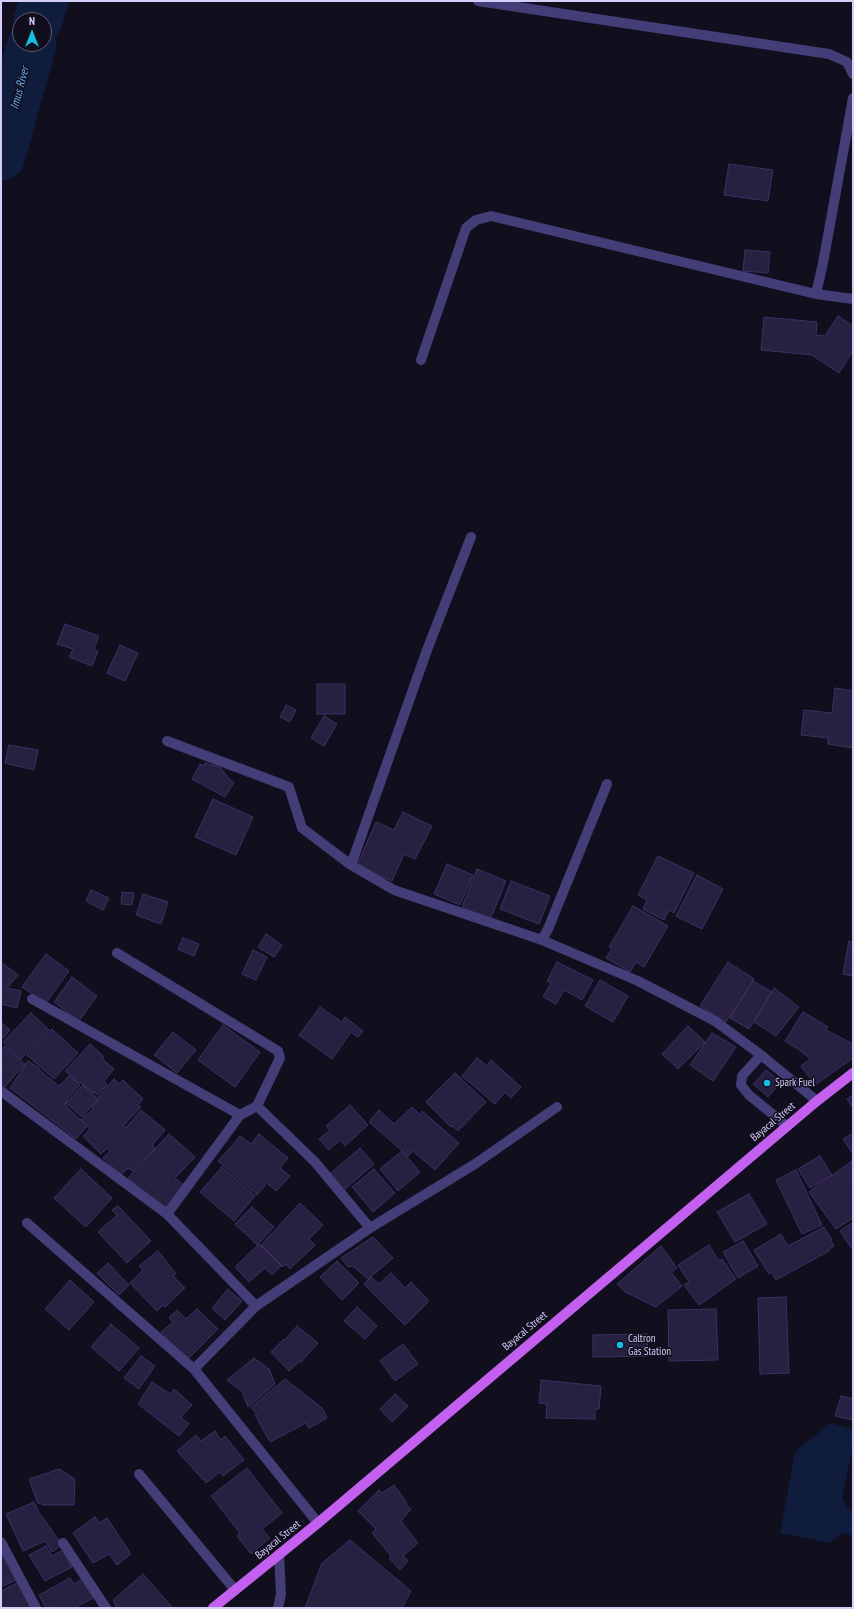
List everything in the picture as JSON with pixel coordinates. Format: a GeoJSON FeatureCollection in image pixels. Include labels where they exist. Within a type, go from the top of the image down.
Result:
{"type":"FeatureCollection","features":[{"type":"Feature","properties":{"kind":"main road","name":"Bayacal Street"},"geometry":{"type":"LineString","coordinates":[[213,1608],[318,1523],[817,1101],[853,1074]]}},
{"type":"Feature","properties":{"kind":"street"},"geometry":{"type":"LineString","coordinates":[[478,1],[829,54],[847,62],[853,74]]}},
{"type":"Feature","properties":{"kind":"street"},"geometry":{"type":"LineString","coordinates":[[816,294],[853,98]]}},
{"type":"Feature","properties":{"kind":"street"},"geometry":{"type":"LineString","coordinates":[[421,360],[466,228],[476,220],[491,216],[816,294],[853,299]]}},
{"type":"Feature","properties":{"kind":"street"},"geometry":{"type":"LineString","coordinates":[[351,865],[427,650],[471,537]]}},
{"type":"Feature","properties":{"kind":"street"},"geometry":{"type":"LineString","coordinates":[[167,741],[289,787],[302,828],[351,865],[394,890],[542,940],[638,981],[715,1021],[817,1101]]}},
{"type":"Feature","properties":{"kind":"street"},"geometry":{"type":"LineString","coordinates":[[542,940],[548,929],[607,784]]}},
{"type":"Feature","properties":{"kind":"street"},"geometry":{"type":"LineString","coordinates":[[117,953],[278,1051],[280,1058],[257,1106],[240,1115],[167,1214]]}},
{"type":"Feature","properties":{"kind":"street"},"geometry":{"type":"LineString","coordinates":[[32,999],[240,1115]]}},
{"type":"Feature","properties":{"kind":"street"},"geometry":{"type":"LineString","coordinates":[[761,1056],[742,1076],[741,1085],[749,1095],[788,1126]]}},
{"type":"Feature","properties":{"kind":"street"},"geometry":{"type":"LineString","coordinates":[[1,1091],[167,1214],[256,1306]]}},
{"type":"Feature","properties":{"kind":"street"},"geometry":{"type":"LineString","coordinates":[[257,1106],[315,1162],[370,1228]]}},
{"type":"Feature","properties":{"kind":"street"},"geometry":{"type":"LineString","coordinates":[[194,1369],[256,1306],[370,1228],[475,1164],[557,1107]]}},
{"type":"Feature","properties":{"kind":"street"},"geometry":{"type":"LineString","coordinates":[[27,1223],[194,1369],[318,1523]]}},
{"type":"Feature","properties":{"kind":"street"},"geometry":{"type":"LineString","coordinates":[[139,1474],[235,1590]]}},
{"type":"Feature","properties":{"kind":"street"},"geometry":{"type":"LineString","coordinates":[[1,1542],[36,1608]]}},
{"type":"Feature","properties":{"kind":"street"},"geometry":{"type":"LineString","coordinates":[[62,1543],[106,1608]]}},
{"type":"Feature","properties":{"kind":"street"},"geometry":{"type":"LineString","coordinates":[[278,1608],[281,1594],[279,1555]]}},
{"type":"Feature","properties":{"kind":"water"},"geometry":{"type":"Polygon","coordinates":[[[830,1423],[853,1429],[853,1445],[842,1499],[850,1510],[853,1510],[853,1536],[842,1533],[830,1543],[780,1533],[795,1452],[830,1423]]]}},
{"type":"Feature","properties":{"kind":"building"},"geometry":{"type":"Polygon","coordinates":[[[729,164],[773,170],[768,201],[724,195],[729,164]]]}},
{"type":"Feature","properties":{"kind":"building"},"geometry":{"type":"Polygon","coordinates":[[[745,250],[770,252],[768,273],[743,271],[745,250]]]}},
{"type":"Feature","properties":{"kind":"building"},"geometry":{"type":"Polygon","coordinates":[[[838,316],[853,326],[853,351],[839,373],[812,355],[761,350],[764,317],[817,322],[816,335],[825,336],[838,316]]]}},
{"type":"Feature","properties":{"kind":"building"},"geometry":{"type":"Polygon","coordinates":[[[65,624],[99,636],[94,649],[98,651],[92,666],[69,657],[73,649],[57,644],[65,624]]]}},
{"type":"Feature","properties":{"kind":"building"},"geometry":{"type":"Polygon","coordinates":[[[120,645],[138,653],[125,681],[107,673],[120,645]]]}},
{"type":"Feature","properties":{"kind":"building"},"geometry":{"type":"Polygon","coordinates":[[[317,684],[345,684],[345,714],[317,714],[317,684]]]}},
{"type":"Feature","properties":{"kind":"building"},"geometry":{"type":"Polygon","coordinates":[[[835,688],[853,691],[853,748],[828,744],[828,738],[801,735],[804,710],[832,713],[835,688]]]}},
{"type":"Feature","properties":{"kind":"building"},"geometry":{"type":"Polygon","coordinates":[[[286,705],[296,710],[290,722],[280,717],[286,705]]]}},
{"type":"Feature","properties":{"kind":"building"},"geometry":{"type":"Polygon","coordinates":[[[324,716],[337,724],[324,746],[311,738],[324,716]]]}},
{"type":"Feature","properties":{"kind":"building"},"geometry":{"type":"Polygon","coordinates":[[[9,745],[38,750],[34,770],[5,763],[9,745]]]}},
{"type":"Feature","properties":{"kind":"building"},"geometry":{"type":"Polygon","coordinates":[[[205,763],[220,767],[230,780],[234,782],[225,797],[192,779],[200,764],[204,766],[205,763]]]}},
{"type":"Feature","properties":{"kind":"building"},"geometry":{"type":"Polygon","coordinates":[[[213,799],[253,817],[236,855],[195,837],[213,799]]]}},
{"type":"Feature","properties":{"kind":"building"},"geometry":{"type":"Polygon","coordinates":[[[403,812],[432,826],[415,859],[404,854],[392,881],[357,865],[376,822],[394,830],[403,812]]]}},
{"type":"Feature","properties":{"kind":"building"},"geometry":{"type":"Polygon","coordinates":[[[658,856],[694,873],[674,913],[669,910],[664,920],[643,909],[647,900],[638,895],[658,856]]]}},
{"type":"Feature","properties":{"kind":"building"},"geometry":{"type":"Polygon","coordinates":[[[447,864],[473,875],[460,905],[434,894],[447,864]]]}},
{"type":"Feature","properties":{"kind":"building"},"geometry":{"type":"Polygon","coordinates":[[[477,869],[506,881],[490,920],[462,907],[477,869]]]}},
{"type":"Feature","properties":{"kind":"building"},"geometry":{"type":"Polygon","coordinates":[[[697,875],[723,889],[702,929],[676,916],[697,875]]]}},
{"type":"Feature","properties":{"kind":"building"},"geometry":{"type":"Polygon","coordinates":[[[511,881],[550,896],[539,924],[500,909],[511,881]]]}},
{"type":"Feature","properties":{"kind":"building"},"geometry":{"type":"Polygon","coordinates":[[[91,890],[109,898],[103,910],[86,901],[91,890]]]}},
{"type":"Feature","properties":{"kind":"building"},"geometry":{"type":"Polygon","coordinates":[[[122,892],[134,893],[132,905],[121,904],[122,892]]]}},
{"type":"Feature","properties":{"kind":"building"},"geometry":{"type":"Polygon","coordinates":[[[143,894],[168,902],[161,924],[136,915],[143,894]]]}},
{"type":"Feature","properties":{"kind":"building"},"geometry":{"type":"Polygon","coordinates":[[[633,906],[668,926],[644,967],[636,962],[630,972],[606,958],[612,949],[609,947],[633,906]]]}},
{"type":"Feature","properties":{"kind":"building"},"geometry":{"type":"Polygon","coordinates":[[[266,934],[282,945],[274,957],[258,947],[266,934]]]}},
{"type":"Feature","properties":{"kind":"building"},"geometry":{"type":"Polygon","coordinates":[[[183,938],[199,944],[194,956],[178,949],[183,938]]]}},
{"type":"Feature","properties":{"kind":"building"},"geometry":{"type":"Polygon","coordinates":[[[849,941],[853,942],[853,976],[843,974],[849,941]]]}},
{"type":"Feature","properties":{"kind":"building"},"geometry":{"type":"Polygon","coordinates":[[[253,950],[267,957],[256,980],[242,974],[253,950]]]}},
{"type":"Feature","properties":{"kind":"building"},"geometry":{"type":"Polygon","coordinates":[[[46,954],[69,971],[46,1003],[22,987],[46,954]]]}},
{"type":"Feature","properties":{"kind":"building"},"geometry":{"type":"Polygon","coordinates":[[[1,962],[18,975],[7,988],[21,991],[17,1008],[1,1004],[1,962]]]}},
{"type":"Feature","properties":{"kind":"building"},"geometry":{"type":"Polygon","coordinates":[[[557,962],[593,980],[582,1000],[564,990],[556,1004],[543,997],[551,983],[547,981],[557,962]]]}},
{"type":"Feature","properties":{"kind":"building"},"geometry":{"type":"Polygon","coordinates":[[[728,962],[754,979],[726,1022],[700,1006],[728,962]]]}},
{"type":"Feature","properties":{"kind":"building"},"geometry":{"type":"Polygon","coordinates":[[[72,977],[97,996],[79,1021],[54,1002],[72,977]]]}},
{"type":"Feature","properties":{"kind":"building"},"geometry":{"type":"Polygon","coordinates":[[[600,980],[628,996],[613,1022],[585,1006],[600,980]]]}},
{"type":"Feature","properties":{"kind":"building"},"geometry":{"type":"Polygon","coordinates":[[[753,981],[772,992],[749,1029],[730,1018],[753,981]]]}},
{"type":"Feature","properties":{"kind":"building"},"geometry":{"type":"Polygon","coordinates":[[[774,988],[799,1007],[776,1036],[754,1022],[774,988]]]}},
{"type":"Feature","properties":{"kind":"building"},"geometry":{"type":"Polygon","coordinates":[[[320,1007],[342,1022],[345,1017],[363,1031],[358,1037],[351,1032],[332,1059],[299,1035],[320,1007]]]}},
{"type":"Feature","properties":{"kind":"building"},"geometry":{"type":"Polygon","coordinates":[[[803,1012],[828,1027],[826,1030],[853,1044],[853,1058],[815,1085],[801,1066],[810,1059],[801,1051],[785,1041],[803,1012]]]}},
{"type":"Feature","properties":{"kind":"building"},"geometry":{"type":"Polygon","coordinates":[[[31,1013],[49,1030],[21,1059],[3,1042],[31,1013]]]}},
{"type":"Feature","properties":{"kind":"building"},"geometry":{"type":"Polygon","coordinates":[[[1,1022],[10,1030],[3,1038],[1,1037],[1,1022]]]}},
{"type":"Feature","properties":{"kind":"building"},"geometry":{"type":"Polygon","coordinates":[[[223,1025],[260,1052],[235,1087],[198,1060],[223,1025]]]}},
{"type":"Feature","properties":{"kind":"building"},"geometry":{"type":"Polygon","coordinates":[[[688,1026],[705,1042],[678,1069],[662,1054],[688,1026]]]}},
{"type":"Feature","properties":{"kind":"building"},"geometry":{"type":"Polygon","coordinates":[[[52,1029],[78,1053],[54,1079],[27,1055],[52,1029]]]}},
{"type":"Feature","properties":{"kind":"building"},"geometry":{"type":"Polygon","coordinates":[[[173,1032],[196,1050],[177,1073],[154,1055],[173,1032]]]}},
{"type":"Feature","properties":{"kind":"building"},"geometry":{"type":"Polygon","coordinates":[[[712,1033],[736,1047],[713,1081],[690,1065],[712,1033]]]}},
{"type":"Feature","properties":{"kind":"building"},"geometry":{"type":"Polygon","coordinates":[[[90,1044],[104,1057],[102,1059],[114,1069],[104,1081],[107,1085],[97,1095],[65,1071],[90,1044]]]}},
{"type":"Feature","properties":{"kind":"building"},"geometry":{"type":"Polygon","coordinates":[[[5,1046],[25,1064],[1,1091],[1,1073],[3,1070],[1,1068],[1,1050],[5,1046]]]}},
{"type":"Feature","properties":{"kind":"building"},"geometry":{"type":"Polygon","coordinates":[[[477,1058],[487,1066],[491,1060],[521,1087],[511,1098],[505,1092],[495,1104],[462,1076],[477,1058]]]}},
{"type":"Feature","properties":{"kind":"building"},"geometry":{"type":"Polygon","coordinates":[[[28,1061],[39,1068],[39,1070],[59,1086],[69,1076],[80,1085],[67,1099],[65,1105],[87,1126],[76,1139],[10,1088],[28,1061]]]}},
{"type":"Feature","properties":{"kind":"building","name":"Spark Fuel"},"geometry":{"type":"Polygon","coordinates":[[[766,1070],[781,1082],[768,1097],[753,1084],[766,1070]]]}},
{"type":"Feature","properties":{"kind":"building"},"geometry":{"type":"Polygon","coordinates":[[[455,1073],[486,1102],[458,1131],[453,1126],[451,1127],[426,1102],[455,1073]]]}},
{"type":"Feature","properties":{"kind":"building"},"geometry":{"type":"Polygon","coordinates":[[[114,1079],[119,1084],[123,1080],[143,1099],[138,1105],[141,1107],[123,1126],[126,1128],[141,1110],[165,1130],[152,1145],[155,1148],[145,1159],[144,1158],[133,1171],[128,1168],[121,1175],[103,1158],[110,1151],[107,1148],[101,1154],[83,1136],[90,1129],[81,1120],[93,1109],[92,1107],[100,1098],[98,1097],[114,1079]]]}},
{"type":"Feature","properties":{"kind":"building"},"geometry":{"type":"Polygon","coordinates":[[[83,1085],[98,1099],[82,1117],[66,1103],[83,1085]]]}},
{"type":"Feature","properties":{"kind":"building"},"geometry":{"type":"Polygon","coordinates":[[[853,1095],[853,1108],[847,1099],[853,1095]]]}},
{"type":"Feature","properties":{"kind":"building"},"geometry":{"type":"Polygon","coordinates":[[[350,1105],[368,1125],[345,1146],[340,1140],[329,1150],[319,1139],[330,1130],[326,1126],[350,1105]]]}},
{"type":"Feature","properties":{"kind":"building"},"geometry":{"type":"Polygon","coordinates":[[[412,1107],[420,1115],[422,1111],[459,1143],[435,1170],[413,1151],[408,1156],[369,1122],[379,1110],[394,1124],[412,1107]]]}},
{"type":"Feature","properties":{"kind":"building"},"geometry":{"type":"Polygon","coordinates":[[[853,1133],[853,1154],[843,1139],[853,1133]]]}},
{"type":"Feature","properties":{"kind":"building"},"geometry":{"type":"Polygon","coordinates":[[[169,1134],[195,1157],[175,1178],[186,1187],[164,1210],[128,1178],[169,1134]]]}},
{"type":"Feature","properties":{"kind":"building"},"geometry":{"type":"Polygon","coordinates":[[[259,1134],[288,1158],[280,1168],[290,1176],[276,1191],[267,1183],[257,1195],[218,1161],[240,1136],[251,1144],[259,1134]]]}},
{"type":"Feature","properties":{"kind":"building"},"geometry":{"type":"Polygon","coordinates":[[[360,1148],[374,1164],[344,1190],[330,1174],[360,1148]]]}},
{"type":"Feature","properties":{"kind":"building"},"geometry":{"type":"Polygon","coordinates":[[[402,1151],[420,1172],[398,1191],[380,1169],[402,1151]]]}},
{"type":"Feature","properties":{"kind":"building"},"geometry":{"type":"Polygon","coordinates":[[[820,1156],[832,1175],[810,1188],[798,1169],[820,1156]]]}},
{"type":"Feature","properties":{"kind":"building"},"geometry":{"type":"Polygon","coordinates":[[[852,1161],[853,1218],[836,1229],[809,1192],[852,1161]]]}},
{"type":"Feature","properties":{"kind":"building"},"geometry":{"type":"Polygon","coordinates":[[[222,1167],[255,1196],[234,1221],[200,1192],[222,1167]]]}},
{"type":"Feature","properties":{"kind":"building"},"geometry":{"type":"Polygon","coordinates":[[[81,1169],[112,1198],[86,1227],[54,1198],[81,1169]]]}},
{"type":"Feature","properties":{"kind":"building"},"geometry":{"type":"Polygon","coordinates":[[[374,1169],[395,1193],[373,1212],[352,1187],[374,1169]]]}},
{"type":"Feature","properties":{"kind":"building"},"geometry":{"type":"Polygon","coordinates":[[[796,1170],[822,1225],[802,1234],[776,1180],[796,1170]]]}},
{"type":"Feature","properties":{"kind":"building"},"geometry":{"type":"Polygon","coordinates":[[[749,1194],[767,1224],[735,1242],[717,1212],[749,1194]]]}},
{"type":"Feature","properties":{"kind":"building"},"geometry":{"type":"Polygon","coordinates":[[[300,1203],[323,1225],[309,1239],[315,1245],[290,1269],[286,1264],[283,1267],[261,1245],[300,1203]]]}},
{"type":"Feature","properties":{"kind":"building"},"geometry":{"type":"Polygon","coordinates":[[[118,1206],[151,1241],[127,1263],[98,1232],[117,1215],[112,1210],[118,1206]]]}},
{"type":"Feature","properties":{"kind":"building"},"geometry":{"type":"Polygon","coordinates":[[[252,1207],[274,1227],[257,1245],[235,1224],[252,1207]]]}},
{"type":"Feature","properties":{"kind":"building"},"geometry":{"type":"Polygon","coordinates":[[[853,1222],[853,1249],[852,1249],[840,1231],[853,1222]]]}},
{"type":"Feature","properties":{"kind":"building"},"geometry":{"type":"Polygon","coordinates":[[[824,1227],[834,1246],[828,1250],[829,1251],[776,1280],[771,1272],[769,1274],[754,1250],[781,1234],[788,1246],[824,1227]]]}},
{"type":"Feature","properties":{"kind":"building"},"geometry":{"type":"Polygon","coordinates":[[[373,1237],[393,1258],[368,1279],[353,1266],[348,1267],[341,1258],[373,1237]]]}},
{"type":"Feature","properties":{"kind":"building"},"geometry":{"type":"Polygon","coordinates":[[[743,1241],[758,1266],[738,1278],[723,1252],[743,1241]]]}},
{"type":"Feature","properties":{"kind":"building"},"geometry":{"type":"Polygon","coordinates":[[[259,1244],[281,1266],[272,1275],[265,1268],[249,1282],[235,1267],[259,1244]]]}},
{"type":"Feature","properties":{"kind":"building"},"geometry":{"type":"Polygon","coordinates":[[[709,1245],[719,1261],[722,1259],[736,1279],[699,1305],[684,1285],[689,1282],[678,1265],[709,1245]]]}},
{"type":"Feature","properties":{"kind":"building"},"geometry":{"type":"Polygon","coordinates":[[[661,1246],[677,1268],[671,1272],[682,1286],[656,1307],[625,1292],[617,1284],[661,1246]]]}},
{"type":"Feature","properties":{"kind":"building"},"geometry":{"type":"Polygon","coordinates":[[[158,1251],[176,1274],[173,1276],[185,1288],[165,1307],[163,1305],[157,1311],[130,1283],[143,1270],[139,1266],[158,1251]]]}},
{"type":"Feature","properties":{"kind":"building"},"geometry":{"type":"Polygon","coordinates":[[[337,1261],[359,1283],[342,1300],[320,1277],[337,1261]]]}},
{"type":"Feature","properties":{"kind":"building"},"geometry":{"type":"Polygon","coordinates":[[[108,1263],[129,1285],[119,1295],[97,1273],[108,1263]]]}},
{"type":"Feature","properties":{"kind":"building"},"geometry":{"type":"Polygon","coordinates":[[[391,1273],[405,1288],[411,1282],[429,1301],[405,1325],[364,1284],[371,1277],[379,1284],[391,1273]]]}},
{"type":"Feature","properties":{"kind":"building"},"geometry":{"type":"Polygon","coordinates":[[[70,1280],[94,1302],[69,1330],[45,1309],[70,1280]]]}},
{"type":"Feature","properties":{"kind":"building"},"geometry":{"type":"Polygon","coordinates":[[[228,1289],[242,1301],[225,1320],[212,1308],[228,1289]]]}},
{"type":"Feature","properties":{"kind":"building"},"geometry":{"type":"Polygon","coordinates":[[[786,1297],[789,1373],[760,1374],[758,1298],[786,1297]]]}},
{"type":"Feature","properties":{"kind":"building"},"geometry":{"type":"Polygon","coordinates":[[[357,1307],[377,1326],[365,1339],[344,1321],[357,1307]]]}},
{"type":"Feature","properties":{"kind":"building"},"geometry":{"type":"Polygon","coordinates":[[[197,1309],[218,1329],[186,1361],[161,1332],[173,1322],[169,1318],[177,1310],[186,1319],[197,1309]]]}},
{"type":"Feature","properties":{"kind":"building"},"geometry":{"type":"Polygon","coordinates":[[[716,1309],[718,1360],[669,1361],[668,1310],[716,1309]]]}},
{"type":"Feature","properties":{"kind":"building"},"geometry":{"type":"Polygon","coordinates":[[[111,1324],[139,1348],[119,1371],[91,1347],[111,1324]]]}},
{"type":"Feature","properties":{"kind":"building"},"geometry":{"type":"Polygon","coordinates":[[[297,1326],[318,1343],[301,1362],[300,1361],[289,1371],[271,1352],[284,1339],[285,1340],[297,1326]]]}},
{"type":"Feature","properties":{"kind":"building","name":"Caltron Gas Station"},"geometry":{"type":"Polygon","coordinates":[[[647,1334],[648,1356],[593,1357],[593,1335],[647,1334]]]}},
{"type":"Feature","properties":{"kind":"building"},"geometry":{"type":"Polygon","coordinates":[[[403,1344],[418,1364],[395,1381],[380,1361],[403,1344]]]}},
{"type":"Feature","properties":{"kind":"building"},"geometry":{"type":"Polygon","coordinates":[[[141,1356],[155,1366],[139,1389],[124,1378],[141,1356]]]}},
{"type":"Feature","properties":{"kind":"building"},"geometry":{"type":"Polygon","coordinates":[[[254,1358],[269,1369],[275,1384],[248,1407],[242,1391],[227,1380],[254,1358]]]}},
{"type":"Feature","properties":{"kind":"building"},"geometry":{"type":"Polygon","coordinates":[[[285,1379],[322,1408],[327,1418],[309,1428],[306,1423],[270,1442],[255,1415],[257,1415],[251,1407],[285,1379]]]}},
{"type":"Feature","properties":{"kind":"building"},"geometry":{"type":"Polygon","coordinates":[[[541,1380],[601,1386],[599,1409],[595,1409],[595,1419],[546,1418],[547,1404],[539,1403],[541,1380]]]}},
{"type":"Feature","properties":{"kind":"building"},"geometry":{"type":"Polygon","coordinates":[[[152,1382],[170,1394],[174,1389],[192,1405],[181,1417],[189,1424],[179,1436],[138,1404],[152,1382]]]}},
{"type":"Feature","properties":{"kind":"building"},"geometry":{"type":"Polygon","coordinates":[[[395,1394],[408,1406],[392,1422],[380,1409],[395,1394]]]}},
{"type":"Feature","properties":{"kind":"building"},"geometry":{"type":"Polygon","coordinates":[[[841,1396],[853,1399],[853,1420],[835,1416],[841,1396]]]}},
{"type":"Feature","properties":{"kind":"building"},"geometry":{"type":"Polygon","coordinates":[[[215,1431],[221,1440],[225,1436],[244,1460],[223,1476],[220,1472],[206,1483],[177,1451],[196,1435],[201,1441],[215,1431]]]}},
{"type":"Feature","properties":{"kind":"building"},"geometry":{"type":"Polygon","coordinates":[[[247,1468],[282,1513],[262,1529],[270,1538],[251,1554],[237,1536],[240,1533],[211,1496],[247,1468]]]}},
{"type":"Feature","properties":{"kind":"building"},"geometry":{"type":"Polygon","coordinates":[[[59,1469],[75,1479],[74,1505],[42,1505],[42,1502],[38,1504],[29,1479],[59,1469]]]}},
{"type":"Feature","properties":{"kind":"building"},"geometry":{"type":"Polygon","coordinates":[[[394,1485],[407,1503],[405,1504],[411,1509],[401,1521],[418,1543],[403,1556],[408,1561],[400,1570],[389,1558],[391,1556],[372,1533],[376,1529],[358,1511],[379,1490],[382,1493],[394,1485]]]}},
{"type":"Feature","properties":{"kind":"building"},"geometry":{"type":"Polygon","coordinates":[[[34,1502],[38,1511],[62,1545],[52,1552],[45,1541],[23,1551],[6,1514],[34,1502]]]}},
{"type":"Feature","properties":{"kind":"building"},"geometry":{"type":"Polygon","coordinates":[[[95,1517],[100,1523],[107,1518],[131,1554],[117,1565],[109,1554],[93,1563],[73,1533],[95,1517]]]}},
{"type":"Feature","properties":{"kind":"building"},"geometry":{"type":"Polygon","coordinates":[[[350,1540],[411,1591],[402,1608],[305,1608],[322,1563],[350,1540]]]}},
{"type":"Feature","properties":{"kind":"building"},"geometry":{"type":"Polygon","coordinates":[[[1,1546],[16,1580],[1,1587],[1,1546]]]}},
{"type":"Feature","properties":{"kind":"building"},"geometry":{"type":"Polygon","coordinates":[[[46,1546],[52,1556],[63,1550],[72,1567],[45,1581],[29,1555],[46,1546]]]}},
{"type":"Feature","properties":{"kind":"building"},"geometry":{"type":"Polygon","coordinates":[[[143,1574],[173,1608],[117,1608],[113,1600],[143,1574]]]}},
{"type":"Feature","properties":{"kind":"building"},"geometry":{"type":"Polygon","coordinates":[[[70,1578],[74,1584],[84,1578],[95,1597],[74,1608],[59,1608],[57,1605],[52,1608],[46,1608],[39,1595],[70,1578]]]}},
{"type":"Feature","properties":{"kind":"building"},"geometry":{"type":"Polygon","coordinates":[[[19,1582],[32,1608],[1,1608],[1,1591],[19,1582]]]}},
{"type":"Feature","properties":{"kind":"waterway","name":"Imus River"},"geometry":{"type":"LineString","coordinates":[[41,12],[44,1]]}},
{"type":"Feature","properties":{"kind":"waterway","name":"Imus River"},"geometry":{"type":"LineString","coordinates":[[1,156],[30,52]]}},
{"type":"Feature","properties":{"kind":"place","name":"Spark Fuel"},"geometry":{"type":"Point","coordinates":[767,1083]}},
{"type":"Feature","properties":{"kind":"place","name":"Caltron Gas Station"},"geometry":{"type":"Point","coordinates":[620,1345]}}]}
